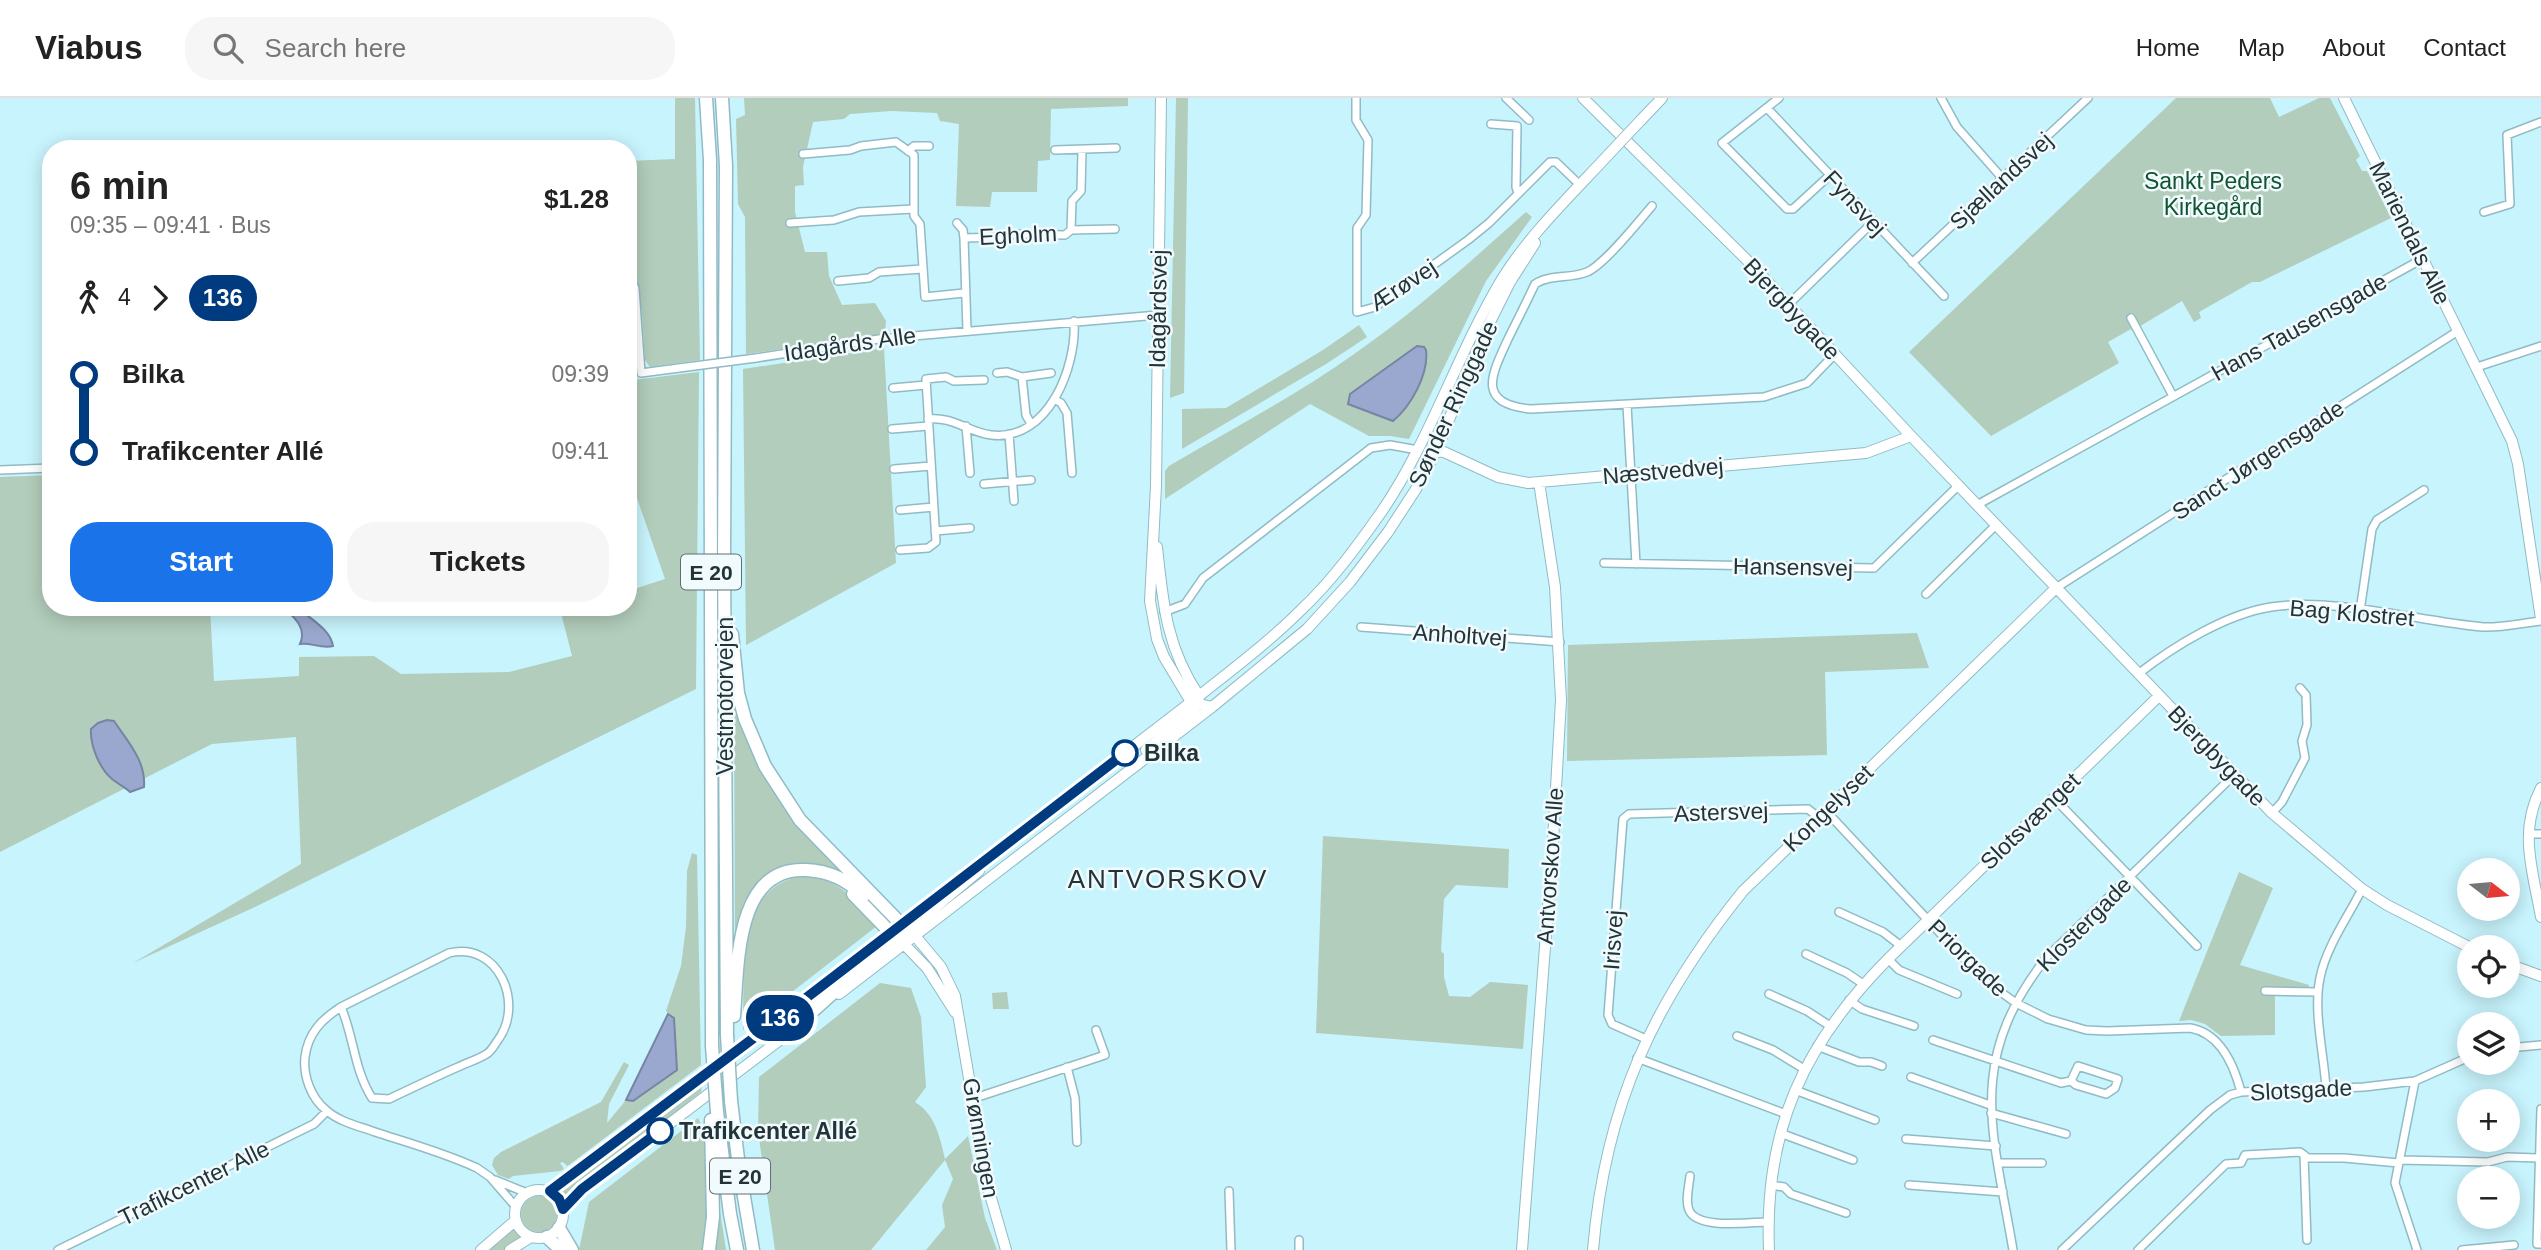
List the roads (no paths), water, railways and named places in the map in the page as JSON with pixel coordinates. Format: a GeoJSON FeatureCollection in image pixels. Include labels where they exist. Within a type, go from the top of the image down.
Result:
{"type":"FeatureCollection","features":[{"type":"Feature","properties":{"kind":"highway","name":"Vestmotorvejen"},"geometry":{"type":"LineString","coordinates":[[706,98],[710,160],[714,1114],[737,1250]]}},
{"type":"Feature","properties":{"kind":"highway","name":"Vestmotorvejen"},"geometry":{"type":"LineString","coordinates":[[722,98],[726,166],[724,557],[731,1097],[753,1250]]}},
{"type":"Feature","properties":{"kind":"highway"},"geometry":{"type":"LineString","coordinates":[[724,557],[738,693],[755,745],[776,785],[800,820],[902,933]]}},
{"type":"Feature","properties":{"kind":"highway"},"geometry":{"type":"LineString","coordinates":[[730,1033],[741,939],[747,912],[756,894],[769,881],[801,869],[819,870],[845,879],[902,933]]}},
{"type":"Feature","properties":{"kind":"highway"},"geometry":{"type":"LineString","coordinates":[[793,1029],[902,933]]}},
{"type":"Feature","properties":{"kind":"highway"},"geometry":{"type":"LineString","coordinates":[[709,1250],[713,1217],[714,1114]]}},
{"type":"Feature","properties":{"kind":"highway"},"geometry":{"type":"LineString","coordinates":[[559,1228],[572,1250]]}},
{"type":"Feature","properties":{"kind":"highway"},"geometry":{"type":"LineString","coordinates":[[547,1237],[561,1250]]}},
{"type":"Feature","properties":{"kind":"street","name":"Idagårdsvej"},"geometry":{"type":"LineString","coordinates":[[1161,98],[1156,486],[1150,592],[1152,616],[1164,657],[1196,701]]}},
{"type":"Feature","properties":{"kind":"street","name":"Ærøvej"},"geometry":{"type":"LineString","coordinates":[[1356,98],[1356,120],[1368,140],[1366,215],[1357,228],[1357,312],[1375,307],[1468,240],[1552,161],[1580,185]]}},
{"type":"Feature","properties":{"kind":"street"},"geometry":{"type":"LineString","coordinates":[[1506,98],[1529,120]]}},
{"type":"Feature","properties":{"kind":"street","name":"Bjergbygade"},"geometry":{"type":"LineString","coordinates":[[1583,98],[1789,304],[1958,486],[2272,813],[2362,888],[2411,919],[2457,941]]}},
{"type":"Feature","properties":{"kind":"street","name":"Sønder Ringgade"},"geometry":{"type":"LineString","coordinates":[[902,933],[1012,839],[1196,701],[1304,608],[1383,509],[1418,450],[1486,307],[1524,247],[1662,98]]}},
{"type":"Feature","properties":{"kind":"street"},"geometry":{"type":"LineString","coordinates":[[1779,98],[1722,143],[1787,209],[1793,209],[1830,176]]}},
{"type":"Feature","properties":{"kind":"street"},"geometry":{"type":"LineString","coordinates":[[1941,98],[1957,127],[2003,179]]}},
{"type":"Feature","properties":{"kind":"street","name":"Mariendals Alle"},"geometry":{"type":"LineString","coordinates":[[2344,98],[2505,424],[2518,464],[2541,620]]}},
{"type":"Feature","properties":{"kind":"street","name":"Sjællandsvej"},"geometry":{"type":"LineString","coordinates":[[1912,263],[2003,179],[2082,100]]}},
{"type":"Feature","properties":{"kind":"street","name":"Fynsvej"},"geometry":{"type":"LineString","coordinates":[[1767,108],[1944,296]]}},
{"type":"Feature","properties":{"kind":"street"},"geometry":{"type":"LineString","coordinates":[[2484,212],[2510,204],[2507,135],[2541,122]]}},
{"type":"Feature","properties":{"kind":"street"},"geometry":{"type":"LineString","coordinates":[[1491,124],[1517,127],[1518,193]]}},
{"type":"Feature","properties":{"kind":"street"},"geometry":{"type":"LineString","coordinates":[[803,154],[896,142],[914,155],[914,216],[920,226],[925,297],[964,293]]}},
{"type":"Feature","properties":{"kind":"street"},"geometry":{"type":"LineString","coordinates":[[908,151],[914,146],[929,146]]}},
{"type":"Feature","properties":{"kind":"street"},"geometry":{"type":"LineString","coordinates":[[1055,150],[1116,148]]}},
{"type":"Feature","properties":{"kind":"street","name":"Egholm"},"geometry":{"type":"LineString","coordinates":[[964,238],[1016,234],[1065,235],[1071,229],[1072,201],[1081,191],[1082,150]]}},
{"type":"Feature","properties":{"kind":"street"},"geometry":{"type":"LineString","coordinates":[[1652,206],[1594,269],[1570,277],[1541,280],[1535,284],[1492,377],[1492,387],[1497,397],[1507,404],[1521,408],[1627,405],[1772,395],[1807,383],[1835,355]]}},
{"type":"Feature","properties":{"kind":"street"},"geometry":{"type":"LineString","coordinates":[[790,223],[834,220],[859,212],[914,209]]}},
{"type":"Feature","properties":{"kind":"street","name":"Sønder Ringgade"},"geometry":{"type":"LineString","coordinates":[[550,1191],[902,933],[1086,804],[1212,707],[1307,629],[1350,582],[1416,489],[1436,451],[1486,330],[1510,282],[1548,222]]}},
{"type":"Feature","properties":{"kind":"street"},"geometry":{"type":"LineString","coordinates":[[1789,304],[1873,222]]}},
{"type":"Feature","properties":{"kind":"street","name":"Egholm"},"geometry":{"type":"LineString","coordinates":[[957,223],[963,230],[964,238],[967,330]]}},
{"type":"Feature","properties":{"kind":"street","name":"Egholm"},"geometry":{"type":"LineString","coordinates":[[1071,229],[1115,229]]}},
{"type":"Feature","properties":{"kind":"street","name":"Hans Tausensgade"},"geometry":{"type":"LineString","coordinates":[[1977,505],[2424,258]]}},
{"type":"Feature","properties":{"kind":"street"},"geometry":{"type":"LineString","coordinates":[[838,281],[869,278],[879,272],[922,269]]}},
{"type":"Feature","properties":{"kind":"street","name":"Idagårds Alle"},"geometry":{"type":"LineString","coordinates":[[637,316],[641,373],[879,339],[1158,314]]}},
{"type":"Feature","properties":{"kind":"street"},"geometry":{"type":"LineString","coordinates":[[2131,318],[2173,397]]}},
{"type":"Feature","properties":{"kind":"street"},"geometry":{"type":"LineString","coordinates":[[892,429],[928,422],[939,417],[993,435],[1009,434],[1031,425],[1054,399],[1062,384],[1073,353],[1074,321]]}},
{"type":"Feature","properties":{"kind":"street","name":"Sanct Jørgensgade"},"geometry":{"type":"LineString","coordinates":[[2056,588],[2458,331]]}},
{"type":"Feature","properties":{"kind":"street"},"geometry":{"type":"LineString","coordinates":[[2477,368],[2541,346]]}},
{"type":"Feature","properties":{"kind":"street"},"geometry":{"type":"LineString","coordinates":[[996,373],[1007,372],[1022,377],[1051,373]]}},
{"type":"Feature","properties":{"kind":"street"},"geometry":{"type":"LineString","coordinates":[[900,550],[933,546],[936,542],[926,379],[946,377],[954,381],[984,380]]}},
{"type":"Feature","properties":{"kind":"street"},"geometry":{"type":"LineString","coordinates":[[1022,377],[1026,415],[1031,425]]}},
{"type":"Feature","properties":{"kind":"street"},"geometry":{"type":"LineString","coordinates":[[893,388],[926,385]]}},
{"type":"Feature","properties":{"kind":"street"},"geometry":{"type":"LineString","coordinates":[[1054,399],[1067,413],[1072,473]]}},
{"type":"Feature","properties":{"kind":"street"},"geometry":{"type":"LineString","coordinates":[[1627,405],[1636,564]]}},
{"type":"Feature","properties":{"kind":"street"},"geometry":{"type":"LineString","coordinates":[[966,426],[970,473]]}},
{"type":"Feature","properties":{"kind":"street"},"geometry":{"type":"LineString","coordinates":[[1009,434],[1014,500]]}},
{"type":"Feature","properties":{"kind":"street","name":"Næstvedvej"},"geometry":{"type":"LineString","coordinates":[[1418,450],[1436,451],[1498,477],[1525,483],[1866,453],[1911,436]]}},
{"type":"Feature","properties":{"kind":"street"},"geometry":{"type":"LineString","coordinates":[[1164,611],[1185,604],[1203,578],[1371,448],[1390,445],[1418,450]]}},
{"type":"Feature","properties":{"kind":"street"},"geometry":{"type":"LineString","coordinates":[[894,469],[931,466]]}},
{"type":"Feature","properties":{"kind":"street"},"geometry":{"type":"LineString","coordinates":[[0,470],[42,468]]}},
{"type":"Feature","properties":{"kind":"street"},"geometry":{"type":"LineString","coordinates":[[984,484],[1031,480]]}},
{"type":"Feature","properties":{"kind":"street","name":"Antvorskov Alle"},"geometry":{"type":"LineString","coordinates":[[1522,1250],[1561,700],[1555,587],[1539,482]]}},
{"type":"Feature","properties":{"kind":"street","name":"Hansensvej"},"geometry":{"type":"LineString","coordinates":[[1604,563],[1874,568],[1958,486]]}},
{"type":"Feature","properties":{"kind":"street"},"geometry":{"type":"LineString","coordinates":[[2360,611],[2372,529],[2377,520],[2424,489]]}},
{"type":"Feature","properties":{"kind":"street"},"geometry":{"type":"LineString","coordinates":[[900,510],[934,507]]}},
{"type":"Feature","properties":{"kind":"street","name":"Idagårdsvej"},"geometry":{"type":"LineString","coordinates":[[1155,520],[1164,611],[1175,651],[1196,701]]}},
{"type":"Feature","properties":{"kind":"street"},"geometry":{"type":"LineString","coordinates":[[1926,594],[1996,525]]}},
{"type":"Feature","properties":{"kind":"street"},"geometry":{"type":"LineString","coordinates":[[935,531],[970,528]]}},
{"type":"Feature","properties":{"kind":"street","name":"Kongelyset"},"geometry":{"type":"LineString","coordinates":[[1593,1250],[1601,1180],[1611,1136],[1637,1058],[1672,990],[1707,935],[1743,891],[2056,588]]}},
{"type":"Feature","properties":{"kind":"street","name":"Bag Klostret"},"geometry":{"type":"LineString","coordinates":[[2138,674],[2227,619],[2272,607],[2313,605],[2486,627],[2541,620]]}},
{"type":"Feature","properties":{"kind":"street","name":"Anholtvej"},"geometry":{"type":"LineString","coordinates":[[1361,627],[1560,642]]}},
{"type":"Feature","properties":{"kind":"street"},"geometry":{"type":"LineString","coordinates":[[2272,813],[2282,802],[2305,758],[2302,741],[2307,725],[2306,695],[2300,688]]}},
{"type":"Feature","properties":{"kind":"street","name":"Slotsvænget"},"geometry":{"type":"LineString","coordinates":[[1769,1250],[1770,1185],[1780,1133],[1804,1069],[1830,1026],[1863,984],[2159,696]]}},
{"type":"Feature","properties":{"kind":"street"},"geometry":{"type":"LineString","coordinates":[[1086,804],[1192,713],[1196,701],[1212,707]]}},
{"type":"Feature","properties":{"kind":"street","name":"Klostergade"},"geometry":{"type":"LineString","coordinates":[[2013,1250],[1990,1109],[1994,1062],[2006,1022],[2029,980],[2046,958],[2234,775]]}},
{"type":"Feature","properties":{"kind":"street"},"geometry":{"type":"LineString","coordinates":[[2541,788],[2528,821],[2541,917]]}},
{"type":"Feature","properties":{"kind":"street"},"geometry":{"type":"LineString","coordinates":[[2054,798],[2197,946]]}},
{"type":"Feature","properties":{"kind":"street","name":"Astersvej"},"geometry":{"type":"LineString","coordinates":[[1623,819],[1629,814],[1808,809],[1821,814]]}},
{"type":"Feature","properties":{"kind":"street","name":"Priorgade"},"geometry":{"type":"LineString","coordinates":[[1821,814],[1984,979],[2016,1003],[2048,1019],[2086,1030],[2201,1030],[2217,1041],[2241,1091]]}},
{"type":"Feature","properties":{"kind":"street","name":"Irisvej"},"geometry":{"type":"LineString","coordinates":[[1623,819],[1620,825],[1608,1015],[1612,1024],[1646,1039]]}},
{"type":"Feature","properties":{"kind":"street"},"geometry":{"type":"LineString","coordinates":[[2528,834],[2541,834]]}},
{"type":"Feature","properties":{"kind":"street"},"geometry":{"type":"LineString","coordinates":[[2326,1088],[2318,992],[2325,961],[2362,888]]}},
{"type":"Feature","properties":{"kind":"street"},"geometry":{"type":"LineString","coordinates":[[1839,912],[1883,932],[1901,946]]}},
{"type":"Feature","properties":{"kind":"street","name":"Grønningen"},"geometry":{"type":"LineString","coordinates":[[902,933],[950,982],[958,1010],[987,1184],[1006,1250]]}},
{"type":"Feature","properties":{"kind":"street","name":"Grønningen"},"geometry":{"type":"LineString","coordinates":[[902,933],[938,984],[960,1026]]}},
{"type":"Feature","properties":{"kind":"street"},"geometry":{"type":"LineString","coordinates":[[341,1007],[350,1028],[362,1082],[372,1098],[389,1099],[489,1052],[508,1022],[510,1006],[508,991],[502,978],[488,961],[479,955],[459,951],[432,961],[341,1007],[320,1023],[312,1033],[305,1060],[306,1077],[311,1091],[327,1111],[347,1122],[469,1165],[527,1193]]}},
{"type":"Feature","properties":{"kind":"street"},"geometry":{"type":"LineString","coordinates":[[1806,954],[1847,973],[1863,984]]}},
{"type":"Feature","properties":{"kind":"street"},"geometry":{"type":"LineString","coordinates":[[1888,959],[1899,970],[1957,994]]}},
{"type":"Feature","properties":{"kind":"street"},"geometry":{"type":"LineString","coordinates":[[2520,968],[2541,976]]}},
{"type":"Feature","properties":{"kind":"street"},"geometry":{"type":"LineString","coordinates":[[2265,991],[2318,992]]}},
{"type":"Feature","properties":{"kind":"street"},"geometry":{"type":"LineString","coordinates":[[1769,994],[1798,1006],[1830,1026]]}},
{"type":"Feature","properties":{"kind":"street"},"geometry":{"type":"LineString","coordinates":[[1849,1000],[1862,1010],[1914,1026]]}},
{"type":"Feature","properties":{"kind":"street"},"geometry":{"type":"LineString","coordinates":[[510,1250],[531,1237],[547,1237],[559,1228],[563,1209],[582,1189],[793,1029]]}},
{"type":"Feature","properties":{"kind":"street"},"geometry":{"type":"LineString","coordinates":[[972,1099],[1105,1055],[1096,1030]]}},
{"type":"Feature","properties":{"kind":"street"},"geometry":{"type":"LineString","coordinates":[[1737,1036],[1773,1050],[1804,1069]]}},
{"type":"Feature","properties":{"kind":"street"},"geometry":{"type":"LineString","coordinates":[[1933,1040],[2061,1083],[2071,1081],[2106,1094],[2115,1088],[2118,1079],[2078,1066],[2071,1081]]}},
{"type":"Feature","properties":{"kind":"street"},"geometry":{"type":"LineString","coordinates":[[1817,1045],[1859,1062],[1882,1066]]}},
{"type":"Feature","properties":{"kind":"street"},"geometry":{"type":"LineString","coordinates":[[2520,1047],[2541,1045]]}},
{"type":"Feature","properties":{"kind":"street"},"geometry":{"type":"LineString","coordinates":[[1637,1058],[1786,1114]]}},
{"type":"Feature","properties":{"kind":"street","name":"Slotsgade"},"geometry":{"type":"LineString","coordinates":[[2062,1250],[2210,1110],[2230,1095],[2241,1091],[2364,1087],[2415,1081],[2457,1062]]}},
{"type":"Feature","properties":{"kind":"street"},"geometry":{"type":"LineString","coordinates":[[1067,1067],[1075,1098],[1077,1142]]}},
{"type":"Feature","properties":{"kind":"street"},"geometry":{"type":"LineString","coordinates":[[1911,1077],[1990,1109],[2066,1134]]}},
{"type":"Feature","properties":{"kind":"street"},"geometry":{"type":"LineString","coordinates":[[2415,1081],[2396,1190],[2417,1250]]}},
{"type":"Feature","properties":{"kind":"street"},"geometry":{"type":"LineString","coordinates":[[1795,1090],[1875,1120]]}},
{"type":"Feature","properties":{"kind":"street"},"geometry":{"type":"LineString","coordinates":[[2539,1244],[2538,1161],[2541,1109]]}},
{"type":"Feature","properties":{"kind":"street","name":"Trafikcenter Alle"},"geometry":{"type":"LineString","coordinates":[[58,1250],[314,1124],[327,1111]]}},
{"type":"Feature","properties":{"kind":"street"},"geometry":{"type":"LineString","coordinates":[[1780,1133],[1853,1160]]}},
{"type":"Feature","properties":{"kind":"street"},"geometry":{"type":"LineString","coordinates":[[1906,1139],[1996,1146]]}},
{"type":"Feature","properties":{"kind":"street"},"geometry":{"type":"LineString","coordinates":[[2138,1250],[2226,1164],[2241,1163],[2245,1155],[2300,1153],[2308,1158],[2488,1162],[2508,1157],[2538,1161]]}},
{"type":"Feature","properties":{"kind":"street"},"geometry":{"type":"LineString","coordinates":[[2304,1156],[2307,1240]]}},
{"type":"Feature","properties":{"kind":"street"},"geometry":{"type":"LineString","coordinates":[[1998,1163],[2042,1163]]}},
{"type":"Feature","properties":{"kind":"street"},"geometry":{"type":"LineString","coordinates":[[1690,1176],[1687,1204],[1689,1212],[1694,1216],[1712,1223],[1768,1222]]}},
{"type":"Feature","properties":{"kind":"street"},"geometry":{"type":"LineString","coordinates":[[490,1177],[516,1207]]}},
{"type":"Feature","properties":{"kind":"street"},"geometry":{"type":"LineString","coordinates":[[1770,1185],[1784,1187],[1791,1194],[1846,1213]]}},
{"type":"Feature","properties":{"kind":"street"},"geometry":{"type":"LineString","coordinates":[[1909,1185],[2003,1192]]}},
{"type":"Feature","properties":{"kind":"street"},"geometry":{"type":"LineString","coordinates":[[531,1237],[521,1230],[516,1220],[516,1207],[527,1193],[538,1189],[550,1191],[559,1199],[563,1209]]}},
{"type":"Feature","properties":{"kind":"street"},"geometry":{"type":"LineString","coordinates":[[1229,1191],[1231,1250]]}},
{"type":"Feature","properties":{"kind":"street"},"geometry":{"type":"LineString","coordinates":[[481,1250],[516,1220]]}},
{"type":"Feature","properties":{"kind":"street"},"geometry":{"type":"LineString","coordinates":[[1298,1250],[1299,1240]]}},
{"type":"Feature","properties":{"kind":"street"},"geometry":{"type":"LineString","coordinates":[[2071,1243],[2078,1250]]}},
{"type":"Feature","properties":{"kind":"street"},"geometry":{"type":"LineString","coordinates":[[2462,1250],[2514,1245]]}},
{"type":"Feature","properties":{"kind":"water"},"geometry":{"type":"Polygon","coordinates":[[[1417,346],[1426,350],[1422,379],[1412,398],[1393,421],[1348,404],[1350,394],[1417,346]]]}},
{"type":"Feature","properties":{"kind":"water"},"geometry":{"type":"Polygon","coordinates":[[[292,616],[309,616],[324,629],[333,646],[300,644],[301,628],[292,616]]]}},
{"type":"Feature","properties":{"kind":"water"},"geometry":{"type":"Polygon","coordinates":[[[107,720],[114,721],[135,752],[142,769],[144,787],[130,792],[112,779],[99,763],[91,729],[107,720]]]}},
{"type":"Feature","properties":{"kind":"water"},"geometry":{"type":"Polygon","coordinates":[[[668,1014],[674,1018],[677,1070],[633,1101],[626,1100],[668,1014]]]}},
{"type":"Feature","properties":{"kind":"place","name":"Bilka"},"geometry":{"type":"Point","coordinates":[1125,753]}},
{"type":"Feature","properties":{"kind":"place","name":"Trafikcenter Allé"},"geometry":{"type":"Point","coordinates":[660,1131]}},
{"type":"Feature","properties":{"kind":"district","name":"ANTVORSKOV"},"geometry":{"type":"Point","coordinates":[1168,879]}},
{"type":"Feature","properties":{"kind":"park label","name":"Sankt Peders Kirkegård"},"geometry":{"type":"Point","coordinates":[2213,194]}}]}
